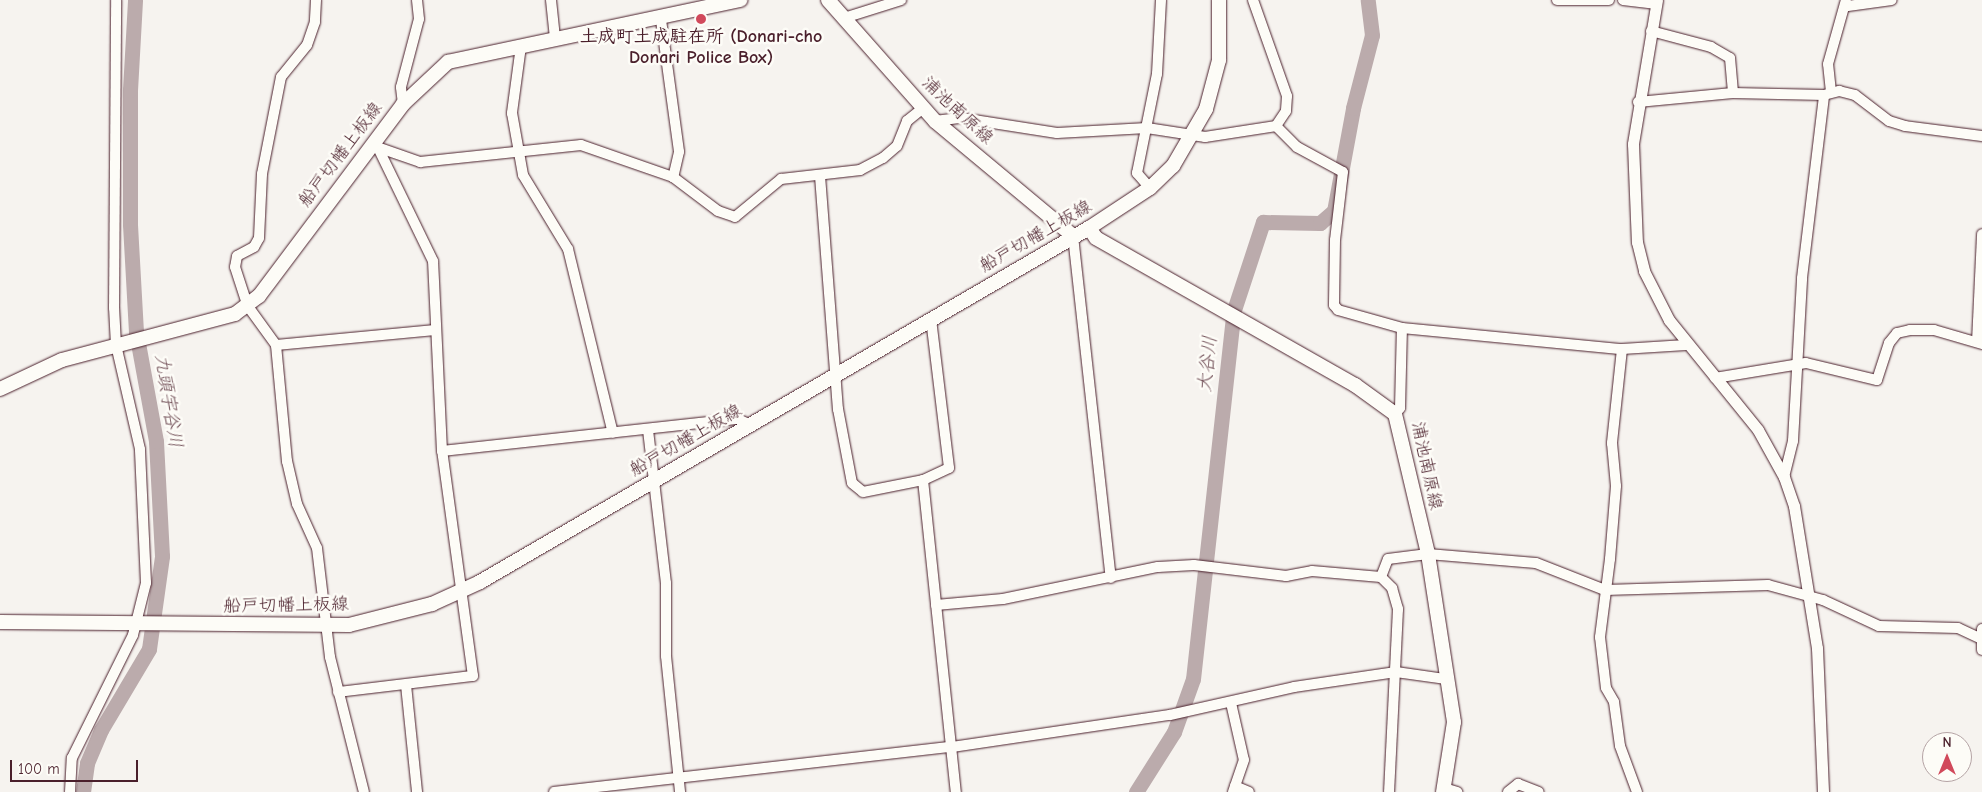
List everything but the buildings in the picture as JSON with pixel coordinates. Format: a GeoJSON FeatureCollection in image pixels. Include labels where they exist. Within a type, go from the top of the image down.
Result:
{"type":"FeatureCollection","features":[{"type":"Feature","properties":{"kind":"main road","name":"船戸切幡上板線"},"geometry":{"type":"LineString","coordinates":[[0,389],[32,372],[121,344],[235,314],[259,296],[376,146],[403,104],[448,62],[556,39],[660,20],[740,0]]}},
{"type":"Feature","properties":{"kind":"main road","name":"浦池南原線"},"geometry":{"type":"LineString","coordinates":[[828,0],[935,121],[1073,236]]}},
{"type":"Feature","properties":{"kind":"main road","name":"船戸切幡上板線"},"geometry":{"type":"LineString","coordinates":[[0,622],[326,627],[383,618],[461,591],[653,482],[1089,228],[1150,188],[1173,166],[1193,136],[1215,84],[1219,0]]}},
{"type":"Feature","properties":{"kind":"main road","name":"浦池南原線"},"geometry":{"type":"LineString","coordinates":[[1089,228],[1096,238],[1224,313],[1383,402],[1395,414],[1428,554],[1454,743],[1448,791]]}},
{"type":"Feature","properties":{"kind":"street"},"geometry":{"type":"LineString","coordinates":[[70,792],[72,758],[139,624],[146,583],[140,449],[121,344],[116,0]]}},
{"type":"Feature","properties":{"kind":"street"},"geometry":{"type":"LineString","coordinates":[[316,0],[315,22],[306,46],[281,76],[262,174],[259,238],[254,246],[237,256],[235,267],[247,305],[276,345],[287,461],[297,504],[316,548],[326,627],[338,692],[364,792]]}},
{"type":"Feature","properties":{"kind":"street"},"geometry":{"type":"LineString","coordinates":[[403,104],[401,87],[418,19],[417,0]]}},
{"type":"Feature","properties":{"kind":"street"},"geometry":{"type":"LineString","coordinates":[[551,0],[556,39]]}},
{"type":"Feature","properties":{"kind":"street"},"geometry":{"type":"LineString","coordinates":[[844,18],[901,0]]}},
{"type":"Feature","properties":{"kind":"street"},"geometry":{"type":"LineString","coordinates":[[1150,188],[1136,174],[1157,74],[1161,0]]}},
{"type":"Feature","properties":{"kind":"street"},"geometry":{"type":"LineString","coordinates":[[935,121],[961,118],[1057,133],[1147,128],[1193,136],[1276,126],[1286,111],[1287,96],[1253,0]]}},
{"type":"Feature","properties":{"kind":"street"},"geometry":{"type":"LineString","coordinates":[[1557,0],[1609,0]]}},
{"type":"Feature","properties":{"kind":"street"},"geometry":{"type":"LineString","coordinates":[[1624,0],[1657,2],[1638,102],[1633,144],[1637,242],[1655,296],[1686,346],[1758,430],[1784,477],[1794,506],[1810,596],[1821,697],[1823,792]]}},
{"type":"Feature","properties":{"kind":"street"},"geometry":{"type":"LineString","coordinates":[[1784,477],[1794,441],[1802,278],[1827,94],[1828,64],[1847,3],[1892,0]]}},
{"type":"Feature","properties":{"kind":"street"},"geometry":{"type":"LineString","coordinates":[[660,20],[679,152],[674,177]]}},
{"type":"Feature","properties":{"kind":"street"},"geometry":{"type":"LineString","coordinates":[[1651,32],[1712,48],[1730,58],[1733,92]]}},
{"type":"Feature","properties":{"kind":"street"},"geometry":{"type":"LineString","coordinates":[[521,46],[512,114],[519,152],[530,192],[568,249],[613,434]]}},
{"type":"Feature","properties":{"kind":"street"},"geometry":{"type":"LineString","coordinates":[[1638,102],[1733,92],[1855,95],[1889,120],[1905,126],[1982,136]]}},
{"type":"Feature","properties":{"kind":"street"},"geometry":{"type":"LineString","coordinates":[[376,146],[420,162],[581,145],[674,177],[718,211],[735,217],[781,179],[860,170],[883,158],[897,146],[907,121],[923,108]]}},
{"type":"Feature","properties":{"kind":"street"},"geometry":{"type":"LineString","coordinates":[[1276,126],[1297,147],[1343,172],[1334,305],[1402,328],[1622,349],[1686,346]]}},
{"type":"Feature","properties":{"kind":"street"},"geometry":{"type":"LineString","coordinates":[[338,692],[473,676],[442,451],[433,261],[376,146]]}},
{"type":"Feature","properties":{"kind":"street"},"geometry":{"type":"LineString","coordinates":[[820,176],[835,376],[852,483],[863,492],[923,480],[949,468],[931,319]]}},
{"type":"Feature","properties":{"kind":"street"},"geometry":{"type":"LineString","coordinates":[[1715,378],[1798,364],[1877,380],[1897,333],[1934,330],[1980,343],[1982,234]]}},
{"type":"Feature","properties":{"kind":"street"},"geometry":{"type":"LineString","coordinates":[[1073,236],[1111,578]]}},
{"type":"Feature","properties":{"kind":"street"},"geometry":{"type":"LineString","coordinates":[[1395,414],[1400,408],[1402,328]]}},
{"type":"Feature","properties":{"kind":"street"},"geometry":{"type":"LineString","coordinates":[[276,345],[435,330]]}},
{"type":"Feature","properties":{"kind":"street"},"geometry":{"type":"LineString","coordinates":[[1622,349],[1612,443],[1616,486],[1605,590],[1600,618],[1603,672],[1637,792]]}},
{"type":"Feature","properties":{"kind":"street"},"geometry":{"type":"LineString","coordinates":[[442,451],[738,419],[751,425]]}},
{"type":"Feature","properties":{"kind":"street"},"geometry":{"type":"LineString","coordinates":[[648,430],[666,583],[666,656],[680,792]]}},
{"type":"Feature","properties":{"kind":"street"},"geometry":{"type":"LineString","coordinates":[[923,480],[956,792]]}},
{"type":"Feature","properties":{"kind":"street"},"geometry":{"type":"LineString","coordinates":[[1381,577],[1388,559],[1428,554],[1536,564],[1605,590],[1768,585],[1810,596],[1879,626],[1958,628],[1980,634],[1982,650]]}},
{"type":"Feature","properties":{"kind":"street"},"geometry":{"type":"LineString","coordinates":[[936,605],[1002,599],[1158,567],[1204,566],[1216,569],[1381,577],[1392,588],[1398,609],[1389,792]]}},
{"type":"Feature","properties":{"kind":"street"},"geometry":{"type":"LineString","coordinates":[[554,792],[952,747],[1170,715],[1231,703],[1294,687],[1396,672],[1445,679]]}},
{"type":"Feature","properties":{"kind":"street"},"geometry":{"type":"LineString","coordinates":[[406,685],[417,792]]}},
{"type":"Feature","properties":{"kind":"street"},"geometry":{"type":"LineString","coordinates":[[1231,703],[1244,760],[1234,789],[1250,792]]}},
{"type":"Feature","properties":{"kind":"street"},"geometry":{"type":"LineString","coordinates":[[1508,792],[1518,784],[1538,792]]}},
{"type":"Feature","properties":{"kind":"waterway","name":"九頭宇谷川"},"geometry":{"type":"LineString","coordinates":[[83,792],[87,763],[101,730],[149,649],[162,556],[156,441],[136,332],[130,224],[130,90],[135,0]]}},
{"type":"Feature","properties":{"kind":"waterway","name":"大谷川"},"geometry":{"type":"LineString","coordinates":[[1136,792],[1174,732],[1193,679],[1234,310],[1263,222],[1320,223],[1334,211],[1353,108],[1372,35],[1368,0]]}},
{"type":"Feature","properties":{"kind":"place","name":"土成町土成駐在所 (Donari-cho Donari Police Box)"},"geometry":{"type":"Point","coordinates":[701,19]}}]}
